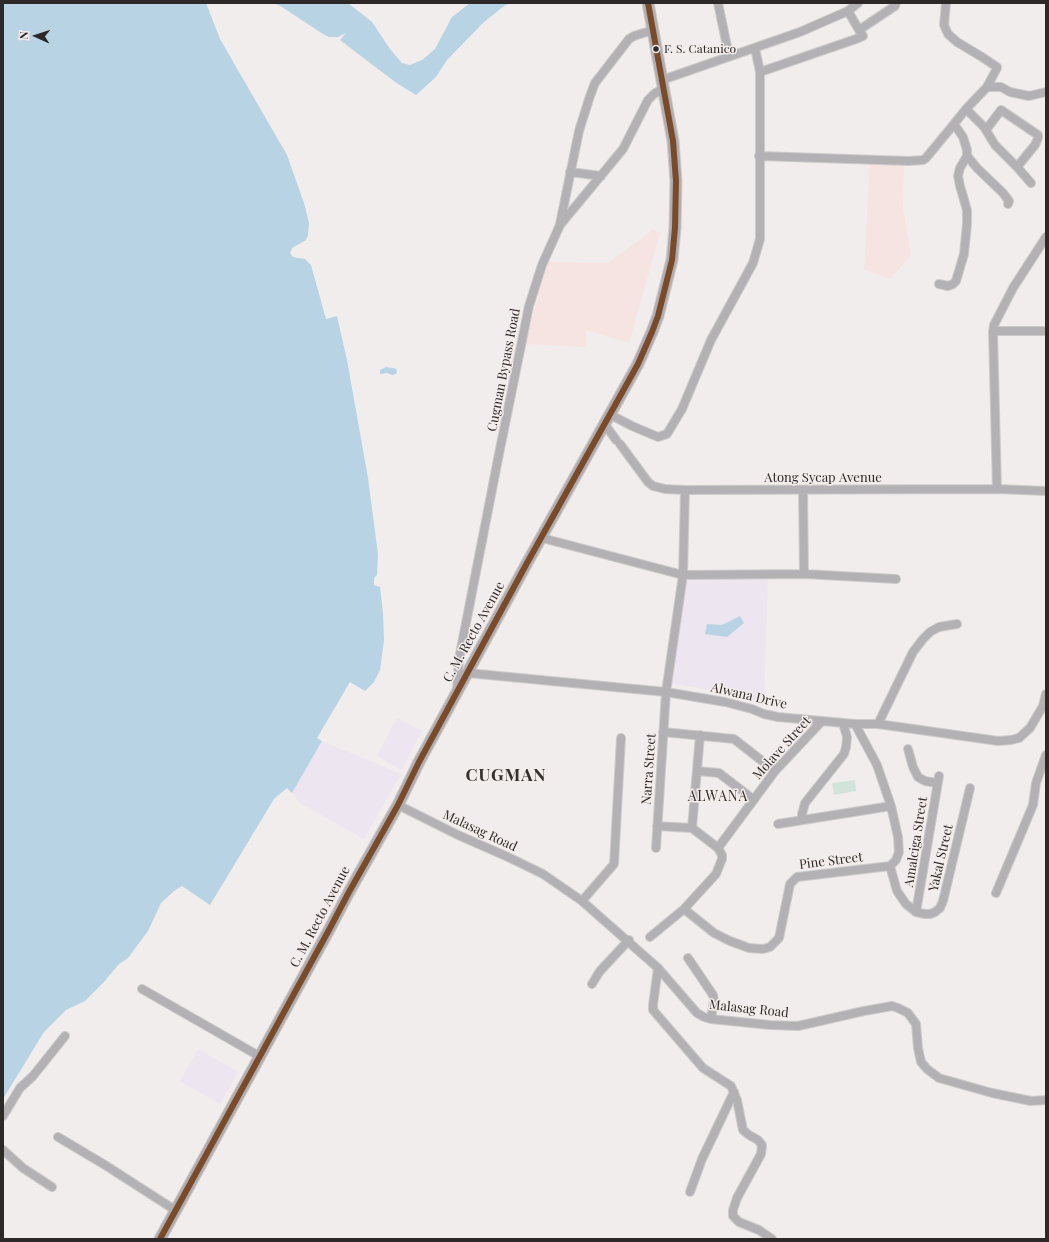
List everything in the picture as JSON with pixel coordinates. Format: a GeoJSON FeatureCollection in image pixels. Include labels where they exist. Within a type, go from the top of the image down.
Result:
{"type":"FeatureCollection","features":[{"type":"Feature","properties":{"kind":"highway","name":"C. M. Recto Avenue"},"geometry":{"type":"LineString","coordinates":[[160,1239],[398,805],[419,762],[456,694],[638,364],[652,332],[658,316],[672,260],[675,228],[676,181],[673,141],[648,3]]}},
{"type":"Feature","properties":{"kind":"street"},"geometry":{"type":"LineString","coordinates":[[718,3],[729,56]]}},
{"type":"Feature","properties":{"kind":"street","name":"Cugman Bypass Road"},"geometry":{"type":"LineString","coordinates":[[456,694],[459,659],[529,306],[542,265],[560,225],[623,149],[648,100],[663,84],[729,56],[800,32],[848,11],[858,3]]}},
{"type":"Feature","properties":{"kind":"street"},"geometry":{"type":"LineString","coordinates":[[859,30],[895,6],[896,3]]}},
{"type":"Feature","properties":{"kind":"street"},"geometry":{"type":"LineString","coordinates":[[759,156],[903,161],[923,160],[933,151],[966,109],[987,87],[997,67],[960,45],[948,34],[944,25],[946,3]]}},
{"type":"Feature","properties":{"kind":"street"},"geometry":{"type":"LineString","coordinates":[[760,72],[863,36],[848,11]]}},
{"type":"Feature","properties":{"kind":"street"},"geometry":{"type":"LineString","coordinates":[[560,225],[579,131],[595,83],[628,40],[634,36],[653,30]]}},
{"type":"Feature","properties":{"kind":"street"},"geometry":{"type":"LineString","coordinates":[[607,419],[632,426],[658,437],[667,434],[678,415],[712,340],[753,263],[760,239],[760,72],[755,48]]}},
{"type":"Feature","properties":{"kind":"street"},"geometry":{"type":"LineString","coordinates":[[987,87],[1000,87],[1010,92],[1029,96],[1046,92]]}},
{"type":"Feature","properties":{"kind":"street"},"geometry":{"type":"LineString","coordinates":[[966,109],[986,130],[995,145],[1017,166],[1031,183]]}},
{"type":"Feature","properties":{"kind":"street"},"geometry":{"type":"LineString","coordinates":[[986,130],[1001,110],[1036,133],[1038,138],[1035,145],[1017,166]]}},
{"type":"Feature","properties":{"kind":"street"},"geometry":{"type":"LineString","coordinates":[[939,284],[948,286],[954,284],[956,281],[964,254],[968,216],[958,176],[960,168],[967,156],[966,144],[954,124]]}},
{"type":"Feature","properties":{"kind":"street"},"geometry":{"type":"LineString","coordinates":[[967,156],[977,168],[1004,193],[1009,201],[1008,204]]}},
{"type":"Feature","properties":{"kind":"street"},"geometry":{"type":"LineString","coordinates":[[570,172],[601,176]]}},
{"type":"Feature","properties":{"kind":"street"},"geometry":{"type":"LineString","coordinates":[[997,489],[993,331],[996,320],[1013,288],[1046,237]]}},
{"type":"Feature","properties":{"kind":"street"},"geometry":{"type":"LineString","coordinates":[[993,331],[1046,331]]}},
{"type":"Feature","properties":{"kind":"street","name":"Atong Sycap Avenue"},"geometry":{"type":"LineString","coordinates":[[607,419],[618,442],[648,482],[653,486],[665,489],[997,489],[1046,491]]}},
{"type":"Feature","properties":{"kind":"street","name":"Narra Street"},"geometry":{"type":"LineString","coordinates":[[656,848],[666,692],[683,575],[685,490]]}},
{"type":"Feature","properties":{"kind":"street"},"geometry":{"type":"LineString","coordinates":[[803,490],[804,574]]}},
{"type":"Feature","properties":{"kind":"street"},"geometry":{"type":"LineString","coordinates":[[542,538],[683,575],[804,574],[896,579]]}},
{"type":"Feature","properties":{"kind":"street"},"geometry":{"type":"LineString","coordinates":[[878,724],[913,652],[923,639],[930,632],[939,627],[957,624]]}},
{"type":"Feature","properties":{"kind":"street","name":"Alwana Drive"},"geometry":{"type":"LineString","coordinates":[[468,673],[666,692],[724,702],[752,709],[764,714],[843,723],[878,724],[998,741],[1019,738],[1030,728],[1043,706],[1046,694]]}},
{"type":"Feature","properties":{"kind":"street","name":"Molave Street"},"geometry":{"type":"LineString","coordinates":[[718,848],[775,771],[822,721]]}},
{"type":"Feature","properties":{"kind":"street"},"geometry":{"type":"LineString","coordinates":[[802,820],[805,803],[844,754],[846,737],[843,723]]}},
{"type":"Feature","properties":{"kind":"street"},"geometry":{"type":"LineString","coordinates":[[855,724],[877,765],[891,806],[898,837],[899,852],[896,860],[890,866],[896,891],[906,904],[916,912]]}},
{"type":"Feature","properties":{"kind":"street"},"geometry":{"type":"LineString","coordinates":[[663,732],[734,739],[775,771]]}},
{"type":"Feature","properties":{"kind":"street"},"geometry":{"type":"LineString","coordinates":[[692,828],[700,735]]}},
{"type":"Feature","properties":{"kind":"street"},"geometry":{"type":"LineString","coordinates":[[582,901],[614,864],[621,738]]}},
{"type":"Feature","properties":{"kind":"street","name":"Amalciga Street"},"geometry":{"type":"LineString","coordinates":[[908,749],[912,767],[918,777],[925,781],[938,780],[916,912]]}},
{"type":"Feature","properties":{"kind":"street"},"geometry":{"type":"LineString","coordinates":[[996,893],[1033,805],[1036,783],[1046,755]]}},
{"type":"Feature","properties":{"kind":"street"},"geometry":{"type":"LineString","coordinates":[[696,771],[719,773],[754,800]]}},
{"type":"Feature","properties":{"kind":"street","name":"Yakal Street"},"geometry":{"type":"LineString","coordinates":[[916,912],[930,914],[940,908],[943,901],[970,788]]}},
{"type":"Feature","properties":{"kind":"street","name":"Malasag Road"},"geometry":{"type":"LineString","coordinates":[[398,805],[458,835],[543,874],[582,901],[629,940],[658,968],[697,1013],[711,1019],[798,1026],[892,1006],[908,1013],[916,1024],[921,1062],[927,1069],[939,1078],[992,1093],[1031,1101],[1046,1100]]}},
{"type":"Feature","properties":{"kind":"street"},"geometry":{"type":"LineString","coordinates":[[778,824],[891,806]]}},
{"type":"Feature","properties":{"kind":"street"},"geometry":{"type":"LineString","coordinates":[[650,937],[684,909],[716,874],[722,859],[722,855],[718,848],[692,828],[657,826]]}},
{"type":"Feature","properties":{"kind":"street","name":"Pine Street"},"geometry":{"type":"LineString","coordinates":[[684,909],[714,933],[730,941],[750,948],[763,949],[770,947],[779,938],[790,884],[796,877],[890,866]]}},
{"type":"Feature","properties":{"kind":"street"},"geometry":{"type":"LineString","coordinates":[[592,984],[600,971],[629,940]]}},
{"type":"Feature","properties":{"kind":"street"},"geometry":{"type":"LineString","coordinates":[[688,958],[713,995],[714,1001],[711,1019]]}},
{"type":"Feature","properties":{"kind":"street"},"geometry":{"type":"LineString","coordinates":[[658,968],[653,1005],[654,1010],[703,1068],[731,1086],[734,1092],[743,1130],[758,1140],[762,1145],[761,1154],[737,1198],[733,1210],[733,1216],[739,1222],[759,1230],[772,1239]]}},
{"type":"Feature","properties":{"kind":"street"},"geometry":{"type":"LineString","coordinates":[[142,989],[260,1056]]}},
{"type":"Feature","properties":{"kind":"street"},"geometry":{"type":"LineString","coordinates":[[3,1116],[17,1091],[33,1076],[65,1036]]}},
{"type":"Feature","properties":{"kind":"street"},"geometry":{"type":"LineString","coordinates":[[690,1192],[702,1158],[734,1092]]}},
{"type":"Feature","properties":{"kind":"street"},"geometry":{"type":"LineString","coordinates":[[58,1137],[175,1210]]}},
{"type":"Feature","properties":{"kind":"street"},"geometry":{"type":"LineString","coordinates":[[3,1150],[23,1168],[52,1187]]}},
{"type":"Feature","properties":{"kind":"shaded area"},"geometry":{"type":"Polygon","coordinates":[[[870,164],[904,164],[903,209],[911,255],[890,279],[864,269],[870,164]]]}},
{"type":"Feature","properties":{"kind":"shaded area"},"geometry":{"type":"Polygon","coordinates":[[[653,230],[660,233],[629,343],[586,330],[586,347],[525,344],[546,262],[608,263],[653,230]]]}},
{"type":"Feature","properties":{"kind":"shaded area"},"geometry":{"type":"Polygon","coordinates":[[[768,576],[764,703],[719,692],[671,683],[686,577],[768,576]]]}},
{"type":"Feature","properties":{"kind":"shaded area"},"geometry":{"type":"Polygon","coordinates":[[[397,718],[422,731],[402,770],[377,756],[397,718]]]}},
{"type":"Feature","properties":{"kind":"shaded area"},"geometry":{"type":"Polygon","coordinates":[[[322,741],[401,774],[364,839],[300,803],[292,793],[322,741]]]}},
{"type":"Feature","properties":{"kind":"shaded area"},"geometry":{"type":"Polygon","coordinates":[[[198,1049],[238,1072],[220,1104],[180,1081],[198,1049]]]}},
{"type":"Feature","properties":{"kind":"green space"},"geometry":{"type":"Polygon","coordinates":[[[855,780],[856,791],[834,795],[832,783],[855,780]]]}},
{"type":"Feature","properties":{"kind":"water"},"geometry":{"type":"Polygon","coordinates":[[[3,3],[206,3],[220,39],[287,155],[304,203],[309,223],[308,235],[306,240],[292,248],[290,253],[293,257],[305,259],[311,265],[326,319],[337,316],[347,360],[368,478],[378,554],[377,575],[374,578],[374,585],[380,587],[384,640],[380,670],[374,682],[365,691],[350,682],[317,738],[322,741],[292,793],[287,788],[274,799],[210,905],[182,886],[161,903],[148,931],[128,958],[119,964],[85,1001],[66,1010],[44,1032],[3,1099],[3,3]]]}},
{"type":"Feature","properties":{"kind":"water"},"geometry":{"type":"Polygon","coordinates":[[[274,3],[348,3],[372,22],[390,49],[402,63],[410,65],[422,60],[435,49],[452,17],[470,3],[510,3],[483,23],[447,60],[436,77],[416,95],[395,82],[340,40],[346,33],[338,37],[329,37],[274,3]]]}},
{"type":"Feature","properties":{"kind":"water"},"geometry":{"type":"Polygon","coordinates":[[[386,367],[396,369],[396,374],[380,374],[380,370],[386,367]]]}},
{"type":"Feature","properties":{"kind":"water"},"geometry":{"type":"Polygon","coordinates":[[[740,616],[744,623],[727,637],[705,634],[707,624],[722,625],[740,616]]]}},
{"type":"Feature","properties":{"kind":"transit line"},"geometry":{"type":"LineString","coordinates":[[160,1239],[398,805],[419,762],[527,563],[638,364],[652,332],[658,316],[672,260],[675,228],[676,181],[673,141],[648,3]]}},
{"type":"Feature","properties":{"kind":"place","name":"F. S. Catanico"},"geometry":{"type":"Point","coordinates":[656,49]}},
{"type":"Feature","properties":{"kind":"district","name":"CUGMAN"},"geometry":{"type":"Point","coordinates":[506,776]}},
{"type":"Feature","properties":{"kind":"district","name":"ALWANA"},"geometry":{"type":"Point","coordinates":[718,797]}}]}
